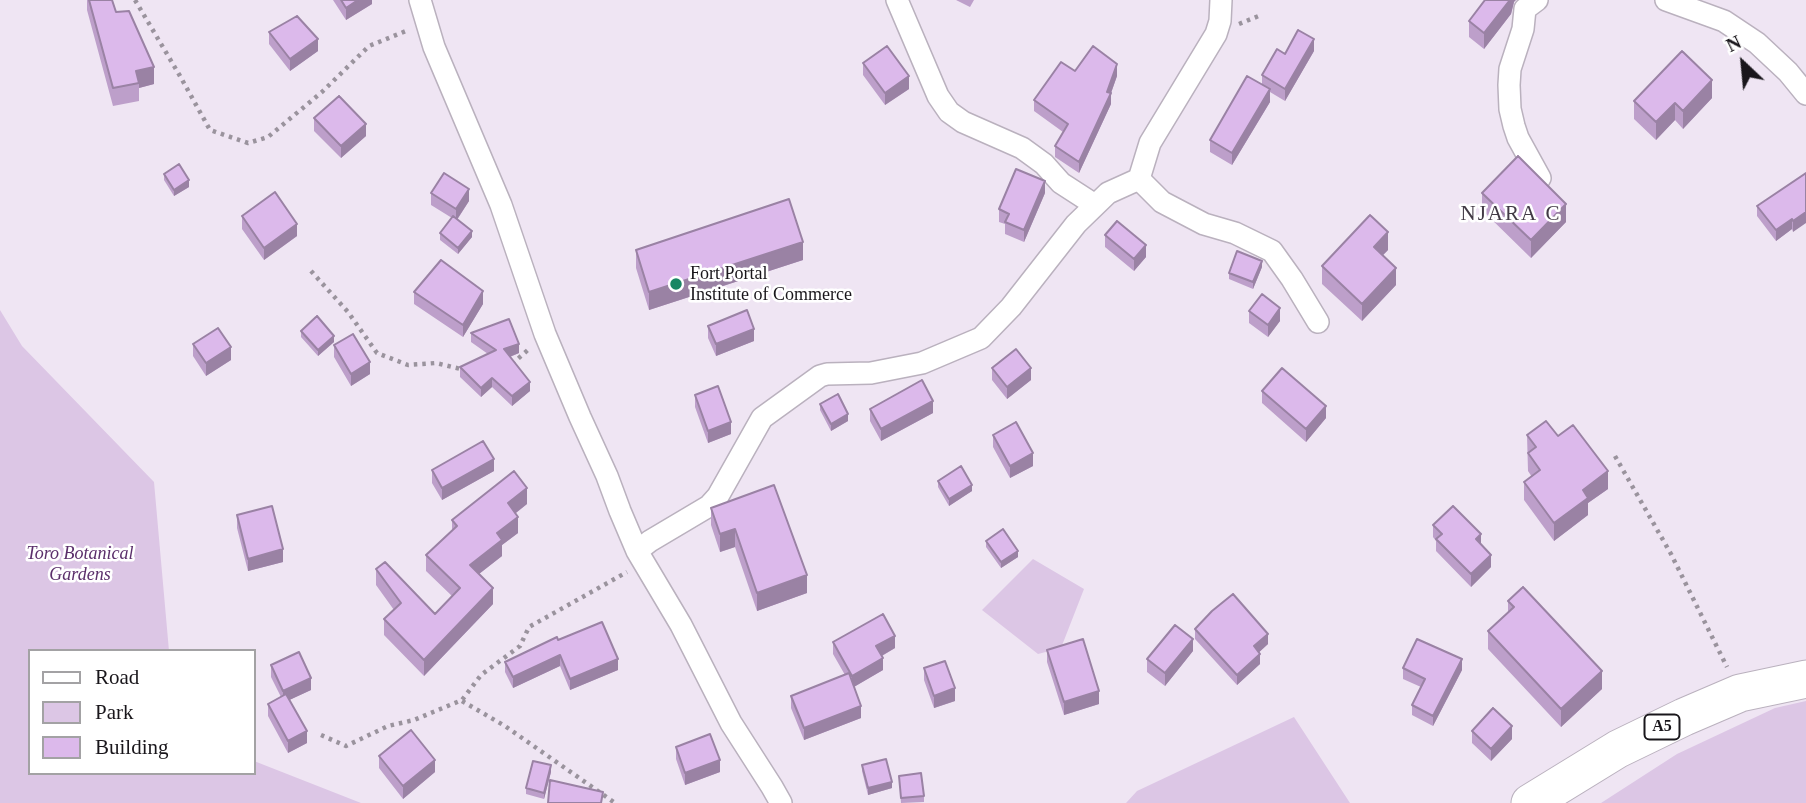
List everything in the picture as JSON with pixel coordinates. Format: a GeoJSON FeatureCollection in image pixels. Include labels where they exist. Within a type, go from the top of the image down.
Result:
{"type":"FeatureCollection","features":[{"type":"Feature","properties":{"kind":"highway","name":"A5"},"geometry":{"type":"LineString","coordinates":[[1530,803],[1618,749],[1684,717],[1740,693],[1806,679]]}},
{"type":"Feature","properties":{"kind":"street"},"geometry":{"type":"LineString","coordinates":[[420,0],[434,47],[501,205],[545,334],[620,511],[638,551],[681,625],[731,723],[781,803]]}},
{"type":"Feature","properties":{"kind":"street"},"geometry":{"type":"LineString","coordinates":[[897,0],[938,96],[949,111],[963,122],[1022,148],[1044,164],[1061,183],[1095,205]]}},
{"type":"Feature","properties":{"kind":"street"},"geometry":{"type":"LineString","coordinates":[[638,551],[709,506],[718,496],[762,418],[820,376],[871,373],[922,363],[982,338],[1011,307],[1076,224],[1108,194],[1139,179],[1150,143],[1216,34],[1221,0]]}},
{"type":"Feature","properties":{"kind":"street"},"geometry":{"type":"LineString","coordinates":[[1537,0],[1525,9],[1523,29],[1510,69],[1509,85],[1514,126],[1540,178]]}},
{"type":"Feature","properties":{"kind":"street"},"geometry":{"type":"LineString","coordinates":[[1666,0],[1724,21],[1757,43],[1788,72],[1806,94]]}},
{"type":"Feature","properties":{"kind":"street"},"geometry":{"type":"LineString","coordinates":[[1139,179],[1162,202],[1204,224],[1235,233],[1272,251],[1318,322]]}},
{"type":"Feature","properties":{"kind":"path"},"geometry":{"type":"LineString","coordinates":[[135,0],[210,130],[248,144],[268,137],[321,93],[369,46],[427,23]]}},
{"type":"Feature","properties":{"kind":"path"},"geometry":{"type":"LineString","coordinates":[[311,271],[348,312],[377,353],[408,365],[436,363],[468,371]]}},
{"type":"Feature","properties":{"kind":"path"},"geometry":{"type":"LineString","coordinates":[[506,369],[545,334]]}},
{"type":"Feature","properties":{"kind":"path"},"geometry":{"type":"LineString","coordinates":[[1615,456],[1671,554],[1740,693]]}},
{"type":"Feature","properties":{"kind":"path"},"geometry":{"type":"LineString","coordinates":[[321,736],[346,746],[388,726],[414,720],[462,700],[481,675],[520,646],[529,627],[635,567],[638,551]]}},
{"type":"Feature","properties":{"kind":"path"},"geometry":{"type":"LineString","coordinates":[[462,700],[505,726],[615,803]]}},
{"type":"Feature","properties":{"kind":"green space","name":"Toro Botanical Gardens"},"geometry":{"type":"Polygon","coordinates":[[[0,310],[22,346],[154,482],[169,649],[28,649],[28,775],[256,775],[256,762],[361,803],[0,803],[0,310]]]}},
{"type":"Feature","properties":{"kind":"green space"},"geometry":{"type":"Polygon","coordinates":[[[1033,559],[1084,589],[1061,648],[1038,654],[982,610],[1033,559]]]}},
{"type":"Feature","properties":{"kind":"green space"},"geometry":{"type":"Polygon","coordinates":[[[1806,701],[1806,803],[1601,803],[1677,754],[1775,708],[1806,701]]]}},
{"type":"Feature","properties":{"kind":"green space"},"geometry":{"type":"Polygon","coordinates":[[[1294,717],[1350,803],[1126,803],[1137,791],[1294,717]]]}},
{"type":"Feature","properties":{"kind":"building"},"geometry":{"type":"Polygon","coordinates":[[[89,0],[112,0],[116,12],[129,11],[154,67],[136,71],[139,83],[113,88],[89,0]]]}},
{"type":"Feature","properties":{"kind":"building"},"geometry":{"type":"Polygon","coordinates":[[[341,0],[358,0],[346,8],[341,0]]]}},
{"type":"Feature","properties":{"kind":"building"},"geometry":{"type":"Polygon","coordinates":[[[1485,0],[1510,0],[1484,33],[1469,21],[1485,0]]]}},
{"type":"Feature","properties":{"kind":"building"},"geometry":{"type":"Polygon","coordinates":[[[297,16],[318,39],[290,59],[269,32],[297,16]]]}},
{"type":"Feature","properties":{"kind":"building"},"geometry":{"type":"Polygon","coordinates":[[[1298,30],[1314,39],[1285,89],[1262,75],[1277,49],[1285,54],[1298,30]]]}},
{"type":"Feature","properties":{"kind":"building"},"geometry":{"type":"Polygon","coordinates":[[[887,46],[909,76],[885,93],[863,63],[887,46]]]}},
{"type":"Feature","properties":{"kind":"building"},"geometry":{"type":"Polygon","coordinates":[[[1093,46],[1117,64],[1107,92],[1111,93],[1079,162],[1055,146],[1068,124],[1034,100],[1061,62],[1075,71],[1093,46]]]}},
{"type":"Feature","properties":{"kind":"building"},"geometry":{"type":"Polygon","coordinates":[[[1682,51],[1712,80],[1683,111],[1675,103],[1656,122],[1634,101],[1682,51]]]}},
{"type":"Feature","properties":{"kind":"building"},"geometry":{"type":"Polygon","coordinates":[[[1247,76],[1270,89],[1232,153],[1210,140],[1247,76]]]}},
{"type":"Feature","properties":{"kind":"building"},"geometry":{"type":"Polygon","coordinates":[[[339,96],[366,124],[341,146],[314,118],[339,96]]]}},
{"type":"Feature","properties":{"kind":"building"},"geometry":{"type":"Polygon","coordinates":[[[1518,156],[1566,204],[1531,240],[1482,193],[1518,156]]]}},
{"type":"Feature","properties":{"kind":"building"},"geometry":{"type":"Polygon","coordinates":[[[179,164],[189,180],[174,190],[164,174],[179,164]]]}},
{"type":"Feature","properties":{"kind":"building"},"geometry":{"type":"Polygon","coordinates":[[[1016,169],[1045,181],[1024,230],[1005,222],[1009,214],[999,209],[1016,169]]]}},
{"type":"Feature","properties":{"kind":"building"},"geometry":{"type":"Polygon","coordinates":[[[444,173],[469,189],[456,209],[431,193],[444,173]]]}},
{"type":"Feature","properties":{"kind":"building"},"geometry":{"type":"Polygon","coordinates":[[[1806,173],[1806,212],[1776,230],[1757,206],[1806,173]]]}},
{"type":"Feature","properties":{"kind":"building"},"geometry":{"type":"Polygon","coordinates":[[[275,192],[297,224],[264,248],[242,216],[275,192]]]}},
{"type":"Feature","properties":{"kind":"building"},"geometry":{"type":"Polygon","coordinates":[[[789,199],[803,242],[649,292],[636,250],[789,199]]]}},
{"type":"Feature","properties":{"kind":"building"},"geometry":{"type":"Polygon","coordinates":[[[1370,215],[1388,232],[1374,247],[1396,268],[1362,304],[1322,266],[1370,215]]]}},
{"type":"Feature","properties":{"kind":"building"},"geometry":{"type":"Polygon","coordinates":[[[453,216],[472,231],[458,248],[440,233],[453,216]]]}},
{"type":"Feature","properties":{"kind":"building"},"geometry":{"type":"Polygon","coordinates":[[[1117,221],[1146,245],[1134,259],[1105,235],[1117,221]]]}},
{"type":"Feature","properties":{"kind":"building"},"geometry":{"type":"Polygon","coordinates":[[[1237,251],[1262,261],[1253,282],[1229,273],[1237,251]]]}},
{"type":"Feature","properties":{"kind":"building"},"geometry":{"type":"Polygon","coordinates":[[[441,260],[483,291],[463,325],[414,292],[441,260]]]}},
{"type":"Feature","properties":{"kind":"building"},"geometry":{"type":"Polygon","coordinates":[[[1262,294],[1280,308],[1268,325],[1249,311],[1262,294]]]}},
{"type":"Feature","properties":{"kind":"building"},"geometry":{"type":"Polygon","coordinates":[[[747,310],[754,329],[716,344],[708,326],[747,310]]]}},
{"type":"Feature","properties":{"kind":"building"},"geometry":{"type":"Polygon","coordinates":[[[317,316],[334,336],[318,350],[301,331],[317,316]]]}},
{"type":"Feature","properties":{"kind":"building"},"geometry":{"type":"Polygon","coordinates":[[[509,319],[519,344],[504,349],[530,382],[512,396],[492,378],[481,388],[460,367],[496,350],[471,333],[509,319]]]}},
{"type":"Feature","properties":{"kind":"building"},"geometry":{"type":"Polygon","coordinates":[[[218,328],[231,347],[206,363],[193,344],[218,328]]]}},
{"type":"Feature","properties":{"kind":"building"},"geometry":{"type":"Polygon","coordinates":[[[353,334],[370,362],[351,374],[334,345],[353,334]]]}},
{"type":"Feature","properties":{"kind":"building"},"geometry":{"type":"Polygon","coordinates":[[[1016,349],[1031,368],[1007,387],[992,368],[1016,349]]]}},
{"type":"Feature","properties":{"kind":"building"},"geometry":{"type":"Polygon","coordinates":[[[1282,368],[1326,406],[1306,429],[1262,391],[1282,368]]]}},
{"type":"Feature","properties":{"kind":"building"},"geometry":{"type":"Polygon","coordinates":[[[922,380],[933,401],[881,429],[870,409],[922,380]]]}},
{"type":"Feature","properties":{"kind":"building"},"geometry":{"type":"Polygon","coordinates":[[[718,386],[731,422],[708,431],[695,395],[718,386]]]}},
{"type":"Feature","properties":{"kind":"building"},"geometry":{"type":"Polygon","coordinates":[[[838,394],[848,414],[831,424],[820,404],[838,394]]]}},
{"type":"Feature","properties":{"kind":"building"},"geometry":{"type":"Polygon","coordinates":[[[1546,421],[1558,436],[1573,425],[1608,471],[1583,490],[1588,498],[1554,523],[1524,482],[1540,470],[1528,453],[1536,447],[1527,435],[1546,421]]]}},
{"type":"Feature","properties":{"kind":"building"},"geometry":{"type":"Polygon","coordinates":[[[1016,422],[1033,453],[1010,466],[993,435],[1016,422]]]}},
{"type":"Feature","properties":{"kind":"building"},"geometry":{"type":"Polygon","coordinates":[[[483,441],[494,459],[442,488],[432,470],[483,441]]]}},
{"type":"Feature","properties":{"kind":"building"},"geometry":{"type":"Polygon","coordinates":[[[961,466],[972,485],[949,499],[938,481],[961,466]]]}},
{"type":"Feature","properties":{"kind":"building"},"geometry":{"type":"Polygon","coordinates":[[[514,471],[527,488],[508,503],[518,517],[497,533],[502,540],[470,565],[493,588],[424,660],[384,619],[401,603],[376,569],[385,562],[435,614],[460,588],[426,555],[457,526],[452,520],[514,471]]]}},
{"type":"Feature","properties":{"kind":"building"},"geometry":{"type":"Polygon","coordinates":[[[774,485],[807,575],[757,593],[735,529],[720,534],[711,508],[774,485]]]}},
{"type":"Feature","properties":{"kind":"building"},"geometry":{"type":"Polygon","coordinates":[[[272,506],[283,549],[248,559],[237,515],[272,506]]]}},
{"type":"Feature","properties":{"kind":"building"},"geometry":{"type":"Polygon","coordinates":[[[1453,506],[1481,534],[1476,539],[1491,555],[1471,574],[1436,539],[1442,534],[1433,525],[1453,506]]]}},
{"type":"Feature","properties":{"kind":"building"},"geometry":{"type":"Polygon","coordinates":[[[1003,529],[1018,551],[1001,562],[986,541],[1003,529]]]}},
{"type":"Feature","properties":{"kind":"building"},"geometry":{"type":"Polygon","coordinates":[[[1523,587],[1602,671],[1561,709],[1488,631],[1514,607],[1508,601],[1523,587]]]}},
{"type":"Feature","properties":{"kind":"building"},"geometry":{"type":"Polygon","coordinates":[[[1233,594],[1268,634],[1254,646],[1260,654],[1237,675],[1195,629],[1233,594]]]}},
{"type":"Feature","properties":{"kind":"building"},"geometry":{"type":"Polygon","coordinates":[[[883,614],[895,636],[876,646],[883,658],[852,676],[833,642],[883,614]]]}},
{"type":"Feature","properties":{"kind":"building"},"geometry":{"type":"Polygon","coordinates":[[[602,622],[618,659],[570,679],[560,655],[513,677],[505,662],[557,637],[558,640],[602,622]]]}},
{"type":"Feature","properties":{"kind":"building"},"geometry":{"type":"Polygon","coordinates":[[[1175,625],[1193,639],[1165,673],[1147,659],[1175,625]]]}},
{"type":"Feature","properties":{"kind":"building"},"geometry":{"type":"Polygon","coordinates":[[[1083,639],[1099,691],[1064,702],[1047,650],[1083,639]]]}},
{"type":"Feature","properties":{"kind":"building"},"geometry":{"type":"Polygon","coordinates":[[[1417,639],[1462,659],[1433,716],[1412,705],[1425,679],[1403,668],[1417,639]]]}},
{"type":"Feature","properties":{"kind":"building"},"geometry":{"type":"Polygon","coordinates":[[[299,652],[311,678],[283,691],[271,665],[299,652]]]}},
{"type":"Feature","properties":{"kind":"building"},"geometry":{"type":"Polygon","coordinates":[[[945,661],[955,688],[934,696],[924,668],[945,661]]]}},
{"type":"Feature","properties":{"kind":"building"},"geometry":{"type":"Polygon","coordinates":[[[849,673],[861,706],[804,728],[791,696],[849,673]]]}},
{"type":"Feature","properties":{"kind":"building"},"geometry":{"type":"Polygon","coordinates":[[[286,694],[307,731],[288,741],[268,704],[286,694]]]}},
{"type":"Feature","properties":{"kind":"building"},"geometry":{"type":"Polygon","coordinates":[[[1493,708],[1512,726],[1491,749],[1472,731],[1493,708]]]}},
{"type":"Feature","properties":{"kind":"building"},"geometry":{"type":"Polygon","coordinates":[[[411,730],[435,760],[403,786],[379,756],[411,730]]]}},
{"type":"Feature","properties":{"kind":"building"},"geometry":{"type":"Polygon","coordinates":[[[710,734],[720,760],[685,773],[676,747],[710,734]]]}},
{"type":"Feature","properties":{"kind":"building"},"geometry":{"type":"Polygon","coordinates":[[[886,759],[892,782],[868,788],[862,765],[886,759]]]}},
{"type":"Feature","properties":{"kind":"building"},"geometry":{"type":"Polygon","coordinates":[[[533,761],[551,765],[544,793],[526,788],[533,761]]]}},
{"type":"Feature","properties":{"kind":"building"},"geometry":{"type":"Polygon","coordinates":[[[921,773],[924,796],[901,798],[899,776],[921,773]]]}},
{"type":"Feature","properties":{"kind":"building"},"geometry":{"type":"Polygon","coordinates":[[[550,780],[603,792],[601,803],[548,803],[550,780]]]}},
{"type":"Feature","properties":{"kind":"place","name":"Fort Portal Institute of Commerce"},"geometry":{"type":"Point","coordinates":[676,284]}},
{"type":"Feature","properties":{"kind":"district","name":"NJARA C"},"geometry":{"type":"Point","coordinates":[1511,214]}}]}
